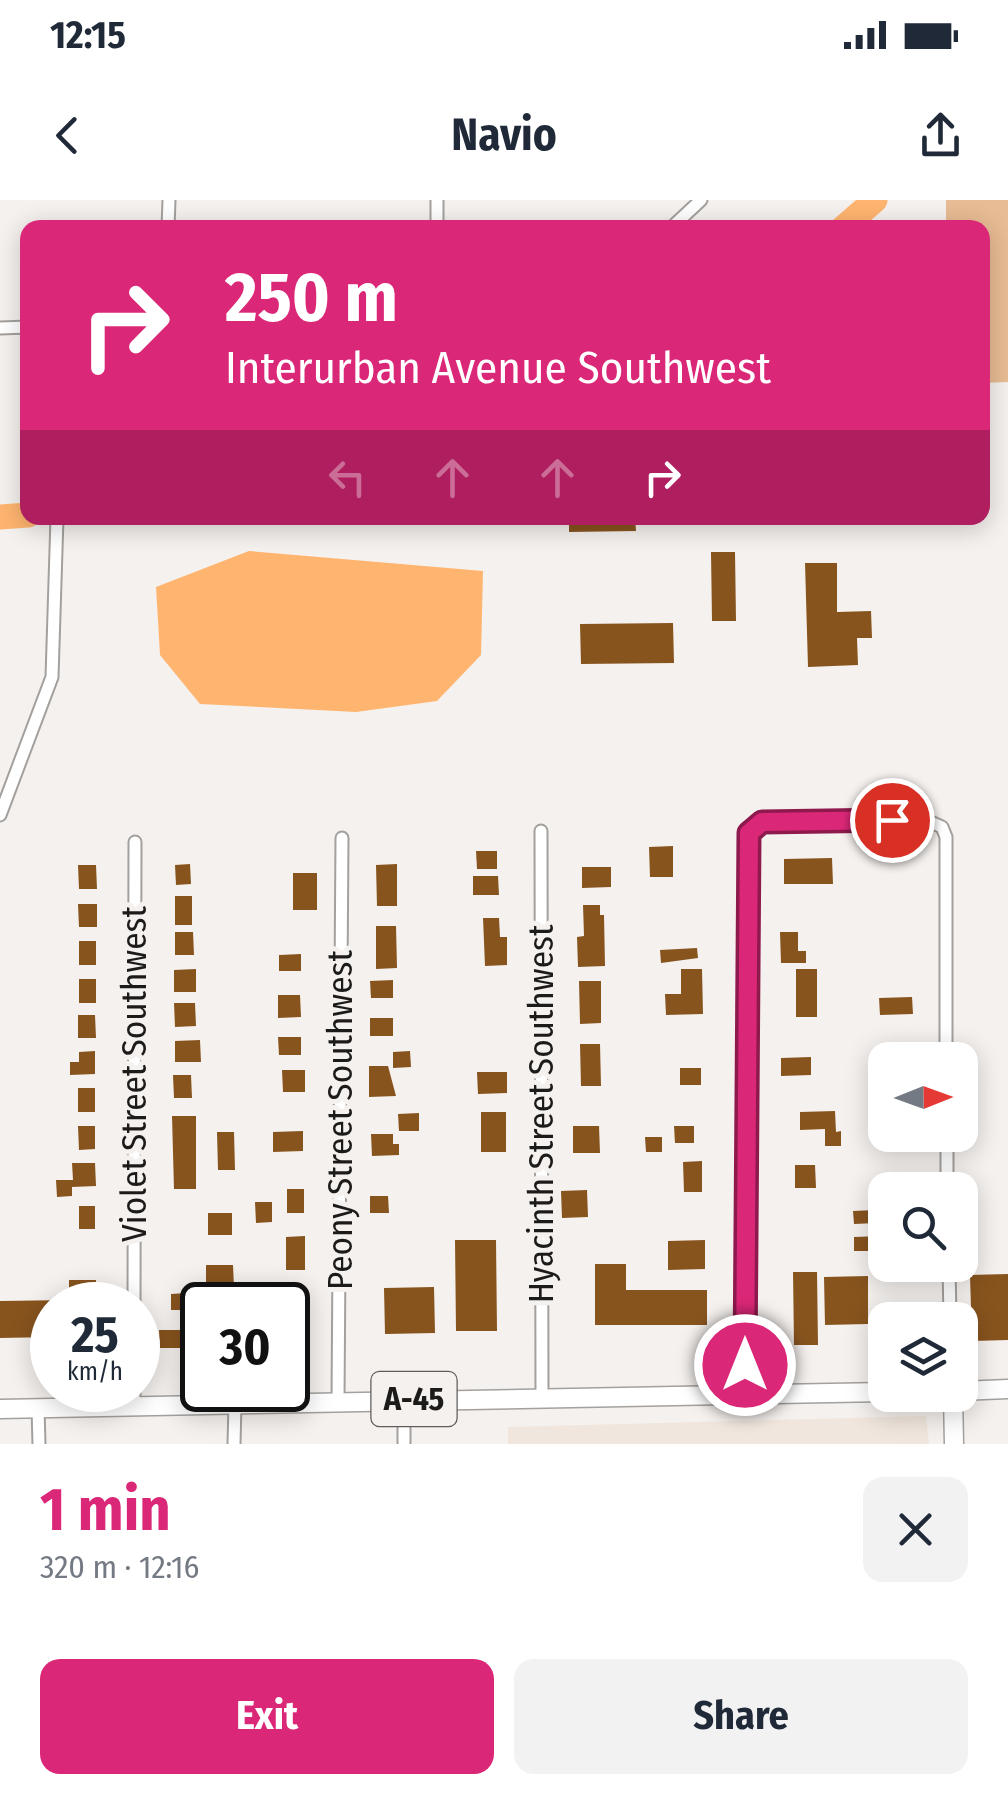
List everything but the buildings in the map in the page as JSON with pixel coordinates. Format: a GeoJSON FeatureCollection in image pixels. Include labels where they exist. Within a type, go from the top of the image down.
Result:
{"type":"FeatureCollection","features":[{"type":"Feature","properties":{"kind":"main road"},"geometry":{"type":"LineString","coordinates":[[978,1390],[1008,1389]]}},
{"type":"Feature","properties":{"kind":"main road","name":"A-45"},"geometry":{"type":"LineString","coordinates":[[310,1402],[868,1392]]}},
{"type":"Feature","properties":{"kind":"main road","name":"A-45"},"geometry":{"type":"LineString","coordinates":[[0,1409],[30,1408]]}},
{"type":"Feature","properties":{"kind":"main road"},"geometry":{"type":"LineString","coordinates":[[953,1412],[954,1444]]}},
{"type":"Feature","properties":{"kind":"street"},"geometry":{"type":"LineString","coordinates":[[679,220],[700,200]]}},
{"type":"Feature","properties":{"kind":"street"},"geometry":{"type":"LineString","coordinates":[[0,815],[52,677],[57,525]]}},
{"type":"Feature","properties":{"kind":"street"},"geometry":{"type":"LineString","coordinates":[[745,1394],[748,842],[753,828],[762,822],[924,820],[939,824],[946,837],[946,1042]]}},
{"type":"Feature","properties":{"kind":"street","name":"Hyacinth Street Southwest"},"geometry":{"type":"LineString","coordinates":[[541,830],[542,1397]]}},
{"type":"Feature","properties":{"kind":"street","name":"Peony Street Southwest"},"geometry":{"type":"LineString","coordinates":[[338,1401],[342,838]]}},
{"type":"Feature","properties":{"kind":"street","name":"Violet Street Southwest"},"geometry":{"type":"LineString","coordinates":[[134,842],[134,1282]]}},
{"type":"Feature","properties":{"kind":"street"},"geometry":{"type":"LineString","coordinates":[[404,1400],[404,1444]]}},
{"type":"Feature","properties":{"kind":"street"},"geometry":{"type":"LineString","coordinates":[[38,1412],[39,1444]]}},
{"type":"Feature","properties":{"kind":"street"},"geometry":{"type":"LineString","coordinates":[[234,1412],[234,1444]]}},
{"type":"Feature","properties":{"kind":"shaded area"},"geometry":{"type":"Polygon","coordinates":[[[946,200],[1008,200],[1008,382],[990,383],[990,220],[946,220],[946,200]]]}},
{"type":"Feature","properties":{"kind":"shaded area"},"geometry":{"type":"Polygon","coordinates":[[[249,551],[483,571],[481,655],[437,701],[356,712],[200,704],[160,655],[156,587],[249,551]]]}},
{"type":"Feature","properties":{"kind":"shaded area"},"geometry":{"type":"Polygon","coordinates":[[[926,1416],[929,1444],[508,1444],[508,1427],[926,1416]]]}},
{"type":"Feature","properties":{"kind":"waterway"},"geometry":{"type":"LineString","coordinates":[[852,220],[875,200]]}},
{"type":"Feature","properties":{"kind":"waterway"},"geometry":{"type":"LineString","coordinates":[[0,517],[20,516]]}},
{"type":"Feature","properties":{"kind":"route"},"geometry":{"type":"LineString","coordinates":[[745,1365],[749,833],[762,822],[892,820]]}}]}
